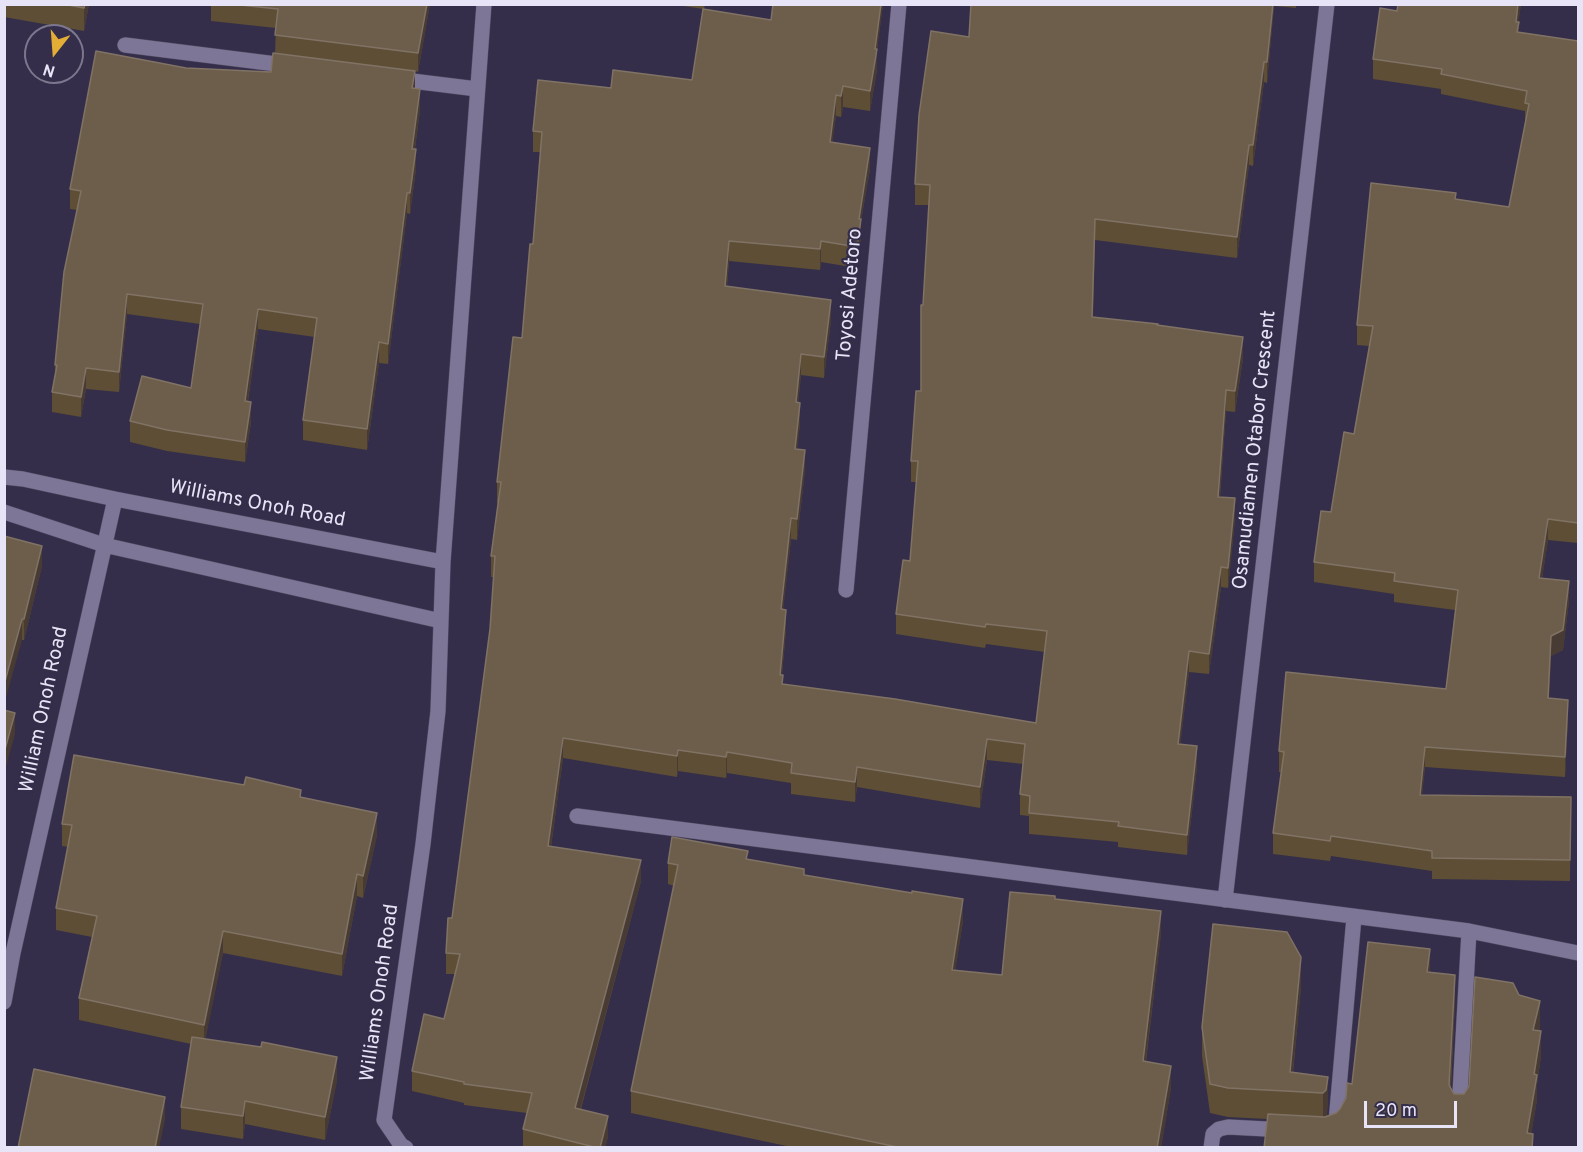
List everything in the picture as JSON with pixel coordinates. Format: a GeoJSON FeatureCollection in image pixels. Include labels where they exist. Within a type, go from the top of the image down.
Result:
{"type":"FeatureCollection","features":[{"type":"Feature","properties":{"kind":"street"},"geometry":{"type":"LineString","coordinates":[[443,562],[484,4]]}},
{"type":"Feature","properties":{"kind":"street","name":"Toyosi Adetoro"},"geometry":{"type":"LineString","coordinates":[[846,590],[899,4]]}},
{"type":"Feature","properties":{"kind":"street","name":"Osamudiamen Otabor Crescent"},"geometry":{"type":"LineString","coordinates":[[1226,900],[1327,4]]}},
{"type":"Feature","properties":{"kind":"street"},"geometry":{"type":"LineString","coordinates":[[124,45],[312,69]]}},
{"type":"Feature","properties":{"kind":"street"},"geometry":{"type":"LineString","coordinates":[[383,77],[477,89]]}},
{"type":"Feature","properties":{"kind":"street","name":"Williams Onoh Road"},"geometry":{"type":"LineString","coordinates":[[4,477],[443,562],[438,711],[423,843],[384,1120],[401,1145],[406,1148]]}},
{"type":"Feature","properties":{"kind":"street","name":"William Onoh Road"},"geometry":{"type":"LineString","coordinates":[[4,1002],[9,952],[115,499]]}},
{"type":"Feature","properties":{"kind":"street"},"geometry":{"type":"LineString","coordinates":[[4,512],[104,545],[441,621]]}},
{"type":"Feature","properties":{"kind":"street"},"geometry":{"type":"LineString","coordinates":[[577,816],[1469,931],[1578,953]]}},
{"type":"Feature","properties":{"kind":"street"},"geometry":{"type":"LineString","coordinates":[[1211,1148],[1213,1134],[1228,1127],[1324,1132],[1332,1129],[1336,1122],[1354,916]]}},
{"type":"Feature","properties":{"kind":"street"},"geometry":{"type":"LineString","coordinates":[[1458,1111],[1469,931]]}},
{"type":"Feature","properties":{"kind":"building"},"geometry":{"type":"Polygon","coordinates":[[[63,4],[85,4],[84,8],[63,4]]]}},
{"type":"Feature","properties":{"kind":"building"},"geometry":{"type":"Polygon","coordinates":[[[231,4],[427,4],[418,53],[275,35],[278,9],[231,4]]]}},
{"type":"Feature","properties":{"kind":"building"},"geometry":{"type":"Polygon","coordinates":[[[773,4],[881,4],[870,91],[843,86],[841,96],[836,95],[830,142],[870,148],[857,247],[821,241],[820,249],[729,241],[725,286],[831,300],[824,357],[801,354],[796,402],[800,403],[795,449],[805,450],[797,519],[791,518],[781,609],[786,610],[780,675],[783,675],[782,684],[895,699],[1036,723],[1047,631],[986,624],[985,627],[896,614],[903,560],[910,561],[918,461],[911,461],[916,391],[921,391],[921,305],[923,305],[930,185],[915,184],[919,115],[931,31],[969,37],[971,4],[1273,4],[1267,62],[1264,62],[1253,145],[1249,145],[1237,237],[1095,219],[1092,317],[1243,337],[1235,391],[1226,390],[1218,497],[1235,498],[1228,568],[1221,567],[1209,654],[1189,651],[1178,744],[1197,746],[1187,835],[1118,826],[1119,822],[1029,813],[1030,796],[1020,794],[1025,744],[987,739],[980,787],[857,767],[855,782],[791,773],[792,763],[727,752],[726,757],[678,750],[677,756],[563,738],[548,846],[641,860],[575,1108],[608,1116],[600,1148],[598,1148],[523,1129],[532,1093],[464,1084],[464,1082],[412,1071],[424,1014],[444,1019],[460,954],[446,953],[448,918],[452,918],[490,629],[495,556],[491,556],[501,482],[497,482],[513,337],[522,338],[530,244],[533,244],[542,132],[533,131],[538,80],[611,88],[613,70],[692,80],[703,9],[771,20],[773,4]]]}},
{"type":"Feature","properties":{"kind":"building"},"geometry":{"type":"Polygon","coordinates":[[[1398,4],[1518,4],[1517,32],[1578,41],[1578,523],[1548,519],[1539,578],[1569,581],[1563,630],[1551,636],[1548,698],[1568,700],[1565,757],[1425,747],[1420,795],[1571,797],[1570,860],[1432,858],[1432,851],[1331,836],[1330,841],[1273,833],[1284,752],[1279,751],[1286,672],[1446,689],[1458,590],[1394,581],[1395,573],[1314,562],[1321,511],[1331,512],[1344,432],[1354,434],[1373,326],[1357,325],[1371,183],[1456,193],[1455,199],[1509,207],[1529,104],[1525,103],[1527,91],[1441,74],[1442,69],[1373,59],[1380,8],[1397,11],[1398,4]]]}},
{"type":"Feature","properties":{"kind":"building"},"geometry":{"type":"Polygon","coordinates":[[[96,51],[186,68],[271,72],[273,53],[415,71],[412,88],[420,89],[412,149],[416,149],[410,193],[407,193],[388,344],[379,342],[367,429],[303,420],[317,318],[258,309],[245,401],[251,402],[245,442],[167,430],[130,421],[142,376],[191,388],[203,304],[127,294],[119,372],[86,368],[81,397],[52,392],[57,365],[55,365],[64,272],[81,191],[70,189],[96,51]]]}},
{"type":"Feature","properties":{"kind":"building"},"geometry":{"type":"Polygon","coordinates":[[[4,536],[42,546],[24,619],[22,619],[4,685],[4,536]]]}},
{"type":"Feature","properties":{"kind":"building"},"geometry":{"type":"Polygon","coordinates":[[[4,710],[15,713],[4,753],[4,710]]]}},
{"type":"Feature","properties":{"kind":"building"},"geometry":{"type":"Polygon","coordinates":[[[74,755],[244,785],[246,777],[301,790],[300,797],[377,813],[363,876],[357,874],[342,954],[223,931],[204,1025],[79,998],[97,916],[56,908],[72,825],[62,824],[74,755]]]}},
{"type":"Feature","properties":{"kind":"building"},"geometry":{"type":"Polygon","coordinates":[[[672,837],[748,851],[746,859],[804,869],[804,875],[963,899],[952,970],[1002,975],[1010,892],[1161,911],[1143,1061],[1171,1066],[1157,1148],[902,1148],[631,1091],[678,865],[668,863],[672,837]]]}},
{"type":"Feature","properties":{"kind":"building"},"geometry":{"type":"Polygon","coordinates":[[[1213,924],[1287,932],[1301,957],[1290,1072],[1328,1077],[1326,1090],[1323,1093],[1228,1088],[1210,1084],[1202,1027],[1213,924]]]}},
{"type":"Feature","properties":{"kind":"building"},"geometry":{"type":"Polygon","coordinates":[[[1368,942],[1430,949],[1427,972],[1455,975],[1449,1085],[1454,1094],[1464,1094],[1469,1086],[1475,977],[1513,983],[1519,995],[1540,1001],[1533,1030],[1541,1031],[1534,1074],[1537,1075],[1527,1133],[1533,1134],[1532,1148],[1264,1148],[1268,1114],[1325,1117],[1336,1113],[1346,1098],[1347,1083],[1352,1084],[1368,942]]]}},
{"type":"Feature","properties":{"kind":"building"},"geometry":{"type":"Polygon","coordinates":[[[192,1037],[261,1047],[262,1042],[337,1057],[325,1117],[245,1101],[243,1116],[181,1107],[192,1037]]]}},
{"type":"Feature","properties":{"kind":"building"},"geometry":{"type":"Polygon","coordinates":[[[34,1069],[165,1097],[155,1148],[18,1148],[34,1069]]]}}]}
